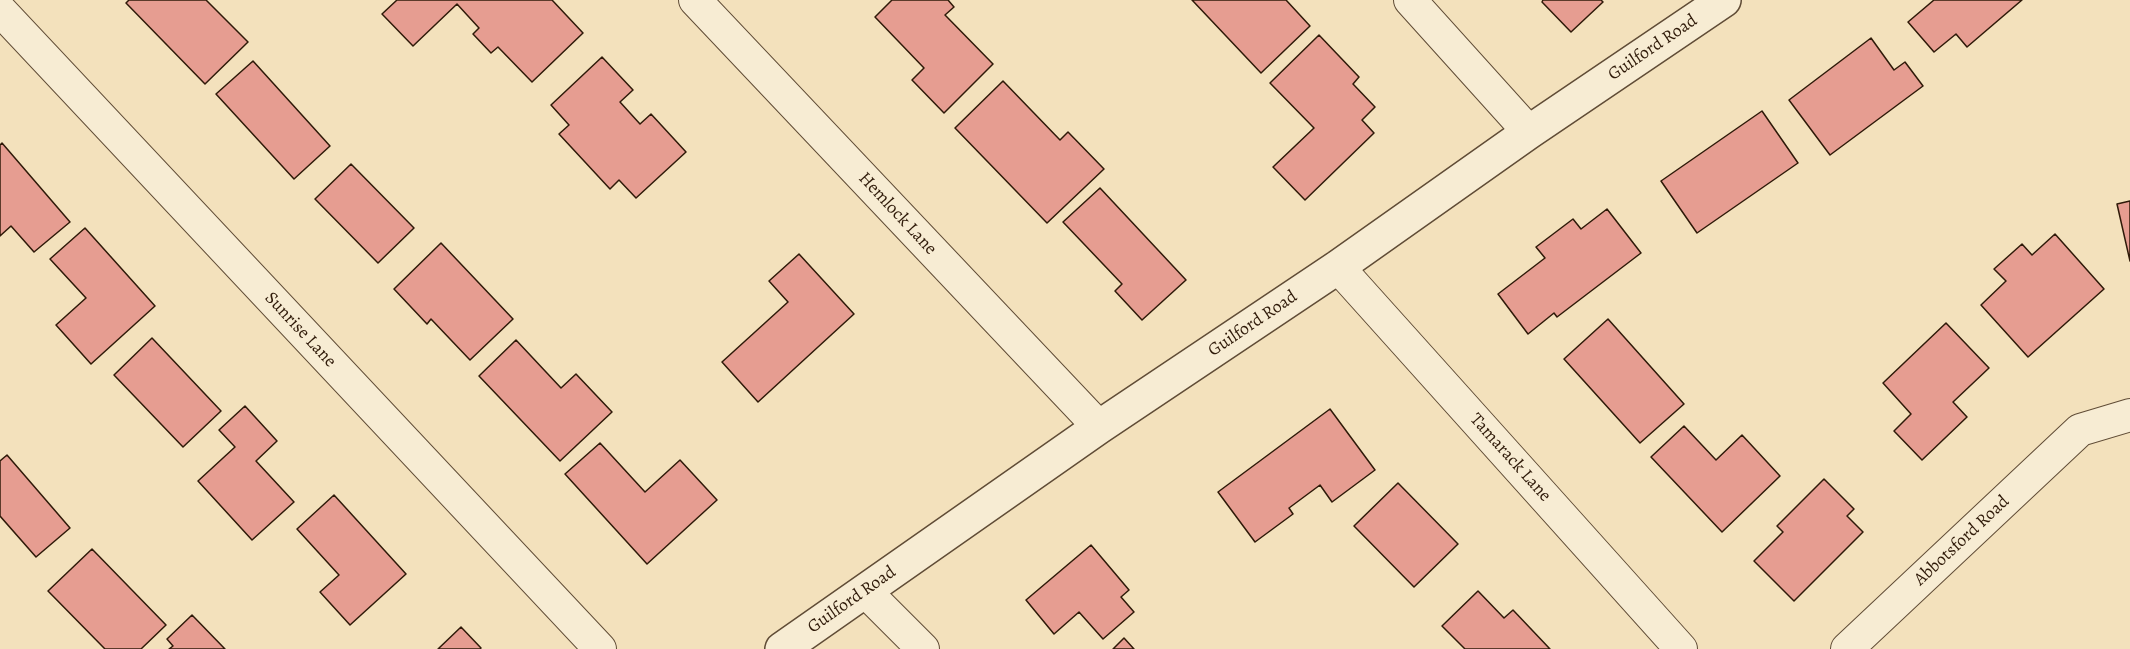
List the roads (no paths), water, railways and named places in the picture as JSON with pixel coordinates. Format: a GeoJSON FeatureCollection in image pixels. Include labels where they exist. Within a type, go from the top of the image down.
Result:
{"type":"FeatureCollection","features":[{"type":"Feature","properties":{"kind":"street","name":"Hemlock Lane"},"geometry":{"type":"LineString","coordinates":[[695,0],[1099,427]]}},
{"type":"Feature","properties":{"kind":"street"},"geometry":{"type":"LineString","coordinates":[[1410,0],[1529,132]]}},
{"type":"Feature","properties":{"kind":"street","name":"Guilford Road"},"geometry":{"type":"LineString","coordinates":[[782,649],[1099,427],[1338,267],[1529,132],[1724,0]]}},
{"type":"Feature","properties":{"kind":"street","name":"Sunrise Lane"},"geometry":{"type":"LineString","coordinates":[[0,10],[600,649]]}},
{"type":"Feature","properties":{"kind":"street","name":"Tamarack Lane"},"geometry":{"type":"LineString","coordinates":[[1338,267],[1682,649]]}},
{"type":"Feature","properties":{"kind":"street","name":"Abbotsford Road"},"geometry":{"type":"LineString","coordinates":[[1847,649],[2080,430],[2130,415]]}},
{"type":"Feature","properties":{"kind":"street"},"geometry":{"type":"LineString","coordinates":[[865,591],[923,649]]}}]}
